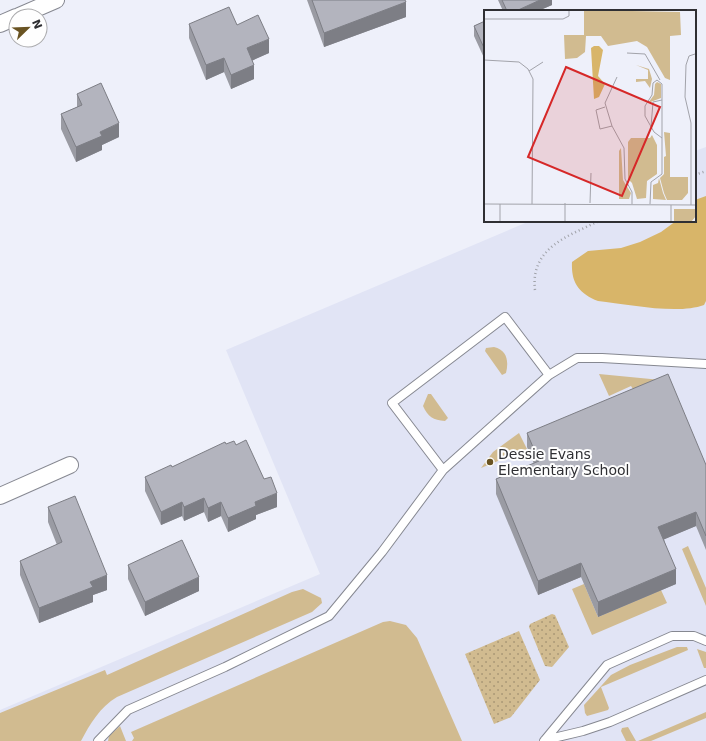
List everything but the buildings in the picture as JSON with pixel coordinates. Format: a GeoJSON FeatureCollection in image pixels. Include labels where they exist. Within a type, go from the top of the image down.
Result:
{"type":"FeatureCollection","features":[{"type":"Feature","properties":{"kind":"street"},"geometry":{"type":"LineString","coordinates":[[38,8],[56,0]]}},
{"type":"Feature","properties":{"kind":"street"},"geometry":{"type":"LineString","coordinates":[[0,496],[70,465]]}},
{"type":"Feature","properties":{"kind":"lane"},"geometry":{"type":"LineString","coordinates":[[443,470],[392,403],[505,317],[549,375]]}},
{"type":"Feature","properties":{"kind":"lane"},"geometry":{"type":"LineString","coordinates":[[98,741],[128,710],[225,667],[329,616],[382,552],[443,470],[549,375],[578,358],[706,364]]}},
{"type":"Feature","properties":{"kind":"lane"},"geometry":{"type":"LineString","coordinates":[[545,740],[607,665],[672,636],[694,636],[706,641]]}},
{"type":"Feature","properties":{"kind":"lane"},"geometry":{"type":"LineString","coordinates":[[545,740],[583,731],[610,722],[706,680]]}},
{"type":"Feature","properties":{"kind":"path"},"geometry":{"type":"LineString","coordinates":[[696,175],[706,171]]}},
{"type":"Feature","properties":{"kind":"path"},"geometry":{"type":"LineString","coordinates":[[535,290],[534,280],[539,261],[550,247],[597,222]]}},
{"type":"Feature","properties":{"kind":"shaded area","name":"Dessie Evans Elementary School"},"geometry":{"type":"Polygon","coordinates":[[[706,147],[706,741],[0,741],[0,710],[320,574],[226,350],[528,222],[696,222],[696,151],[706,147]]]}},
{"type":"Feature","properties":{"kind":"shaded area"},"geometry":{"type":"Polygon","coordinates":[[[706,196],[706,301],[704,305],[680,309],[637,306],[598,301],[581,291],[573,276],[572,262],[588,251],[621,248],[640,242],[661,232],[675,222],[696,222],[696,200],[706,196]]]}},
{"type":"Feature","properties":{"kind":"shaded area"},"geometry":{"type":"Polygon","coordinates":[[[486,348],[498,348],[504,353],[507,360],[506,373],[502,375],[485,351],[486,348]]]}},
{"type":"Feature","properties":{"kind":"shaded area"},"geometry":{"type":"Polygon","coordinates":[[[599,374],[661,380],[635,392],[631,386],[609,396],[599,374]]]}},
{"type":"Feature","properties":{"kind":"shaded area"},"geometry":{"type":"Polygon","coordinates":[[[428,394],[431,394],[448,418],[445,421],[437,420],[431,417],[425,410],[423,406],[428,394]]]}},
{"type":"Feature","properties":{"kind":"shaded area"},"geometry":{"type":"Polygon","coordinates":[[[519,433],[527,449],[481,468],[493,452],[519,433]]]}},
{"type":"Feature","properties":{"kind":"shaded area"},"geometry":{"type":"Polygon","coordinates":[[[688,546],[706,588],[706,606],[682,549],[688,546]]]}},
{"type":"Feature","properties":{"kind":"shaded area"},"geometry":{"type":"Polygon","coordinates":[[[584,584],[598,617],[661,590],[667,603],[592,635],[572,589],[584,584]]]}},
{"type":"Feature","properties":{"kind":"shaded area"},"geometry":{"type":"Polygon","coordinates":[[[303,589],[321,598],[322,603],[312,612],[117,697],[105,706],[92,722],[81,741],[0,741],[0,713],[105,670],[107,675],[292,592],[303,589]]]}},
{"type":"Feature","properties":{"kind":"shaded area"},"geometry":{"type":"Polygon","coordinates":[[[552,614],[555,615],[569,647],[552,667],[545,666],[529,627],[530,624],[552,614]]]}},
{"type":"Feature","properties":{"kind":"shaded area"},"geometry":{"type":"Polygon","coordinates":[[[390,621],[406,625],[417,638],[462,741],[132,741],[134,738],[131,732],[383,622],[390,621]]]}},
{"type":"Feature","properties":{"kind":"shaded area"},"geometry":{"type":"Polygon","coordinates":[[[519,631],[540,680],[511,717],[494,724],[465,654],[519,631]]]}},
{"type":"Feature","properties":{"kind":"shaded area"},"geometry":{"type":"Polygon","coordinates":[[[677,647],[687,647],[688,650],[601,687],[609,708],[608,710],[587,716],[584,705],[611,675],[630,665],[677,647]]]}},
{"type":"Feature","properties":{"kind":"shaded area"},"geometry":{"type":"Polygon","coordinates":[[[697,649],[706,652],[706,668],[704,668],[697,649]]]}},
{"type":"Feature","properties":{"kind":"shaded area"},"geometry":{"type":"Polygon","coordinates":[[[706,712],[706,718],[651,741],[638,741],[706,712]]]}},
{"type":"Feature","properties":{"kind":"shaded area"},"geometry":{"type":"Polygon","coordinates":[[[120,726],[126,741],[108,741],[109,736],[120,726]]]}},
{"type":"Feature","properties":{"kind":"shaded area"},"geometry":{"type":"Polygon","coordinates":[[[628,727],[636,741],[626,741],[621,731],[622,728],[628,727]]]}},
{"type":"Feature","properties":{"kind":"place","name":"Dessie Evans Elementary School"},"geometry":{"type":"Point","coordinates":[490,462]}}]}
